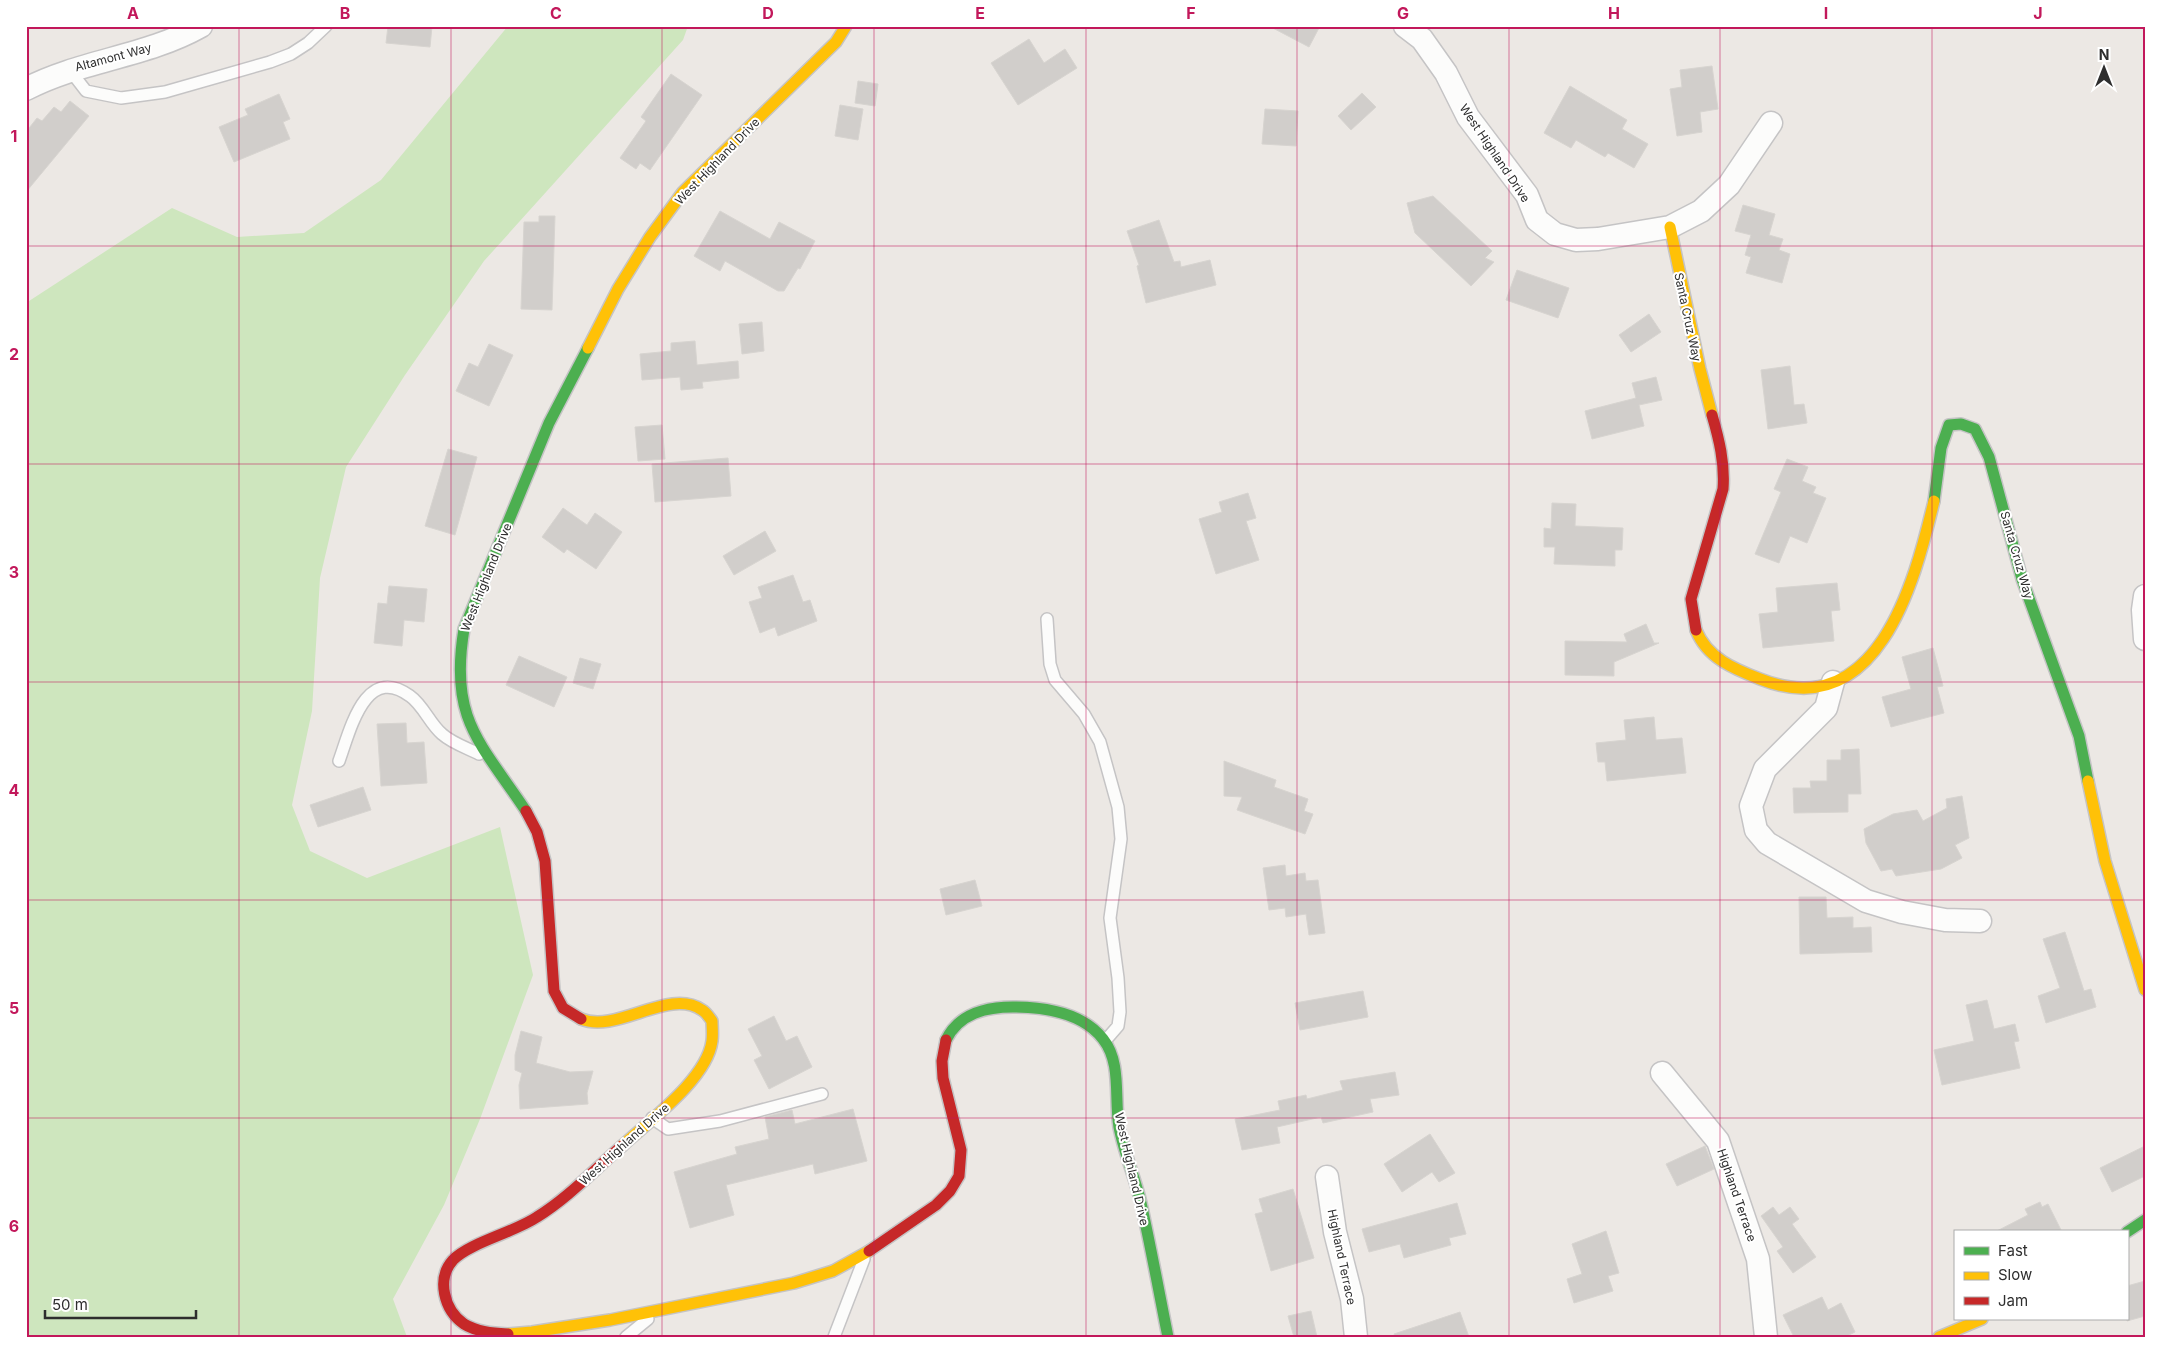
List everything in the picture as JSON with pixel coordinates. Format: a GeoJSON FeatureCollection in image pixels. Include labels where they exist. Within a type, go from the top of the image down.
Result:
{"type":"FeatureCollection","features":[{"type":"Feature","properties":{"kind":"street","name":"Altamont Way"},"geometry":{"type":"LineString","coordinates":[[26,89],[69,69],[144,50],[182,36],[201,26]]}},
{"type":"Feature","properties":{"kind":"street","name":"West Highland Drive"},"geometry":{"type":"LineString","coordinates":[[846,26],[836,42],[683,192],[650,237],[618,290],[549,423],[464,629],[459,652],[459,673],[465,716],[486,756],[508,784],[537,832],[548,889],[552,983],[561,1008],[572,1016],[590,1022],[625,1017],[682,1004],[700,1008],[712,1021],[712,1042],[701,1068],[672,1100],[579,1185],[535,1220],[463,1252],[452,1260],[445,1271],[442,1287],[452,1314],[463,1325],[480,1332],[533,1333],[656,1311],[806,1280],[843,1266],[930,1210],[960,1178],[962,1146],[941,1063],[949,1032],[964,1017],[989,1010],[1017,1007],[1048,1010],[1088,1022],[1105,1041],[1112,1055],[1118,1124],[1140,1200],[1168,1337]]}},
{"type":"Feature","properties":{"kind":"street","name":"West Highland Drive"},"geometry":{"type":"LineString","coordinates":[[1405,26],[1427,46],[1446,73],[1468,117],[1527,195],[1537,220],[1554,234],[1576,240],[1598,239],[1670,227],[1701,212],[1729,185],[1771,123]]}},
{"type":"Feature","properties":{"kind":"street","name":"Santa Cruz Way"},"geometry":{"type":"LineString","coordinates":[[1670,227],[1700,369],[1720,442],[1724,472],[1723,489],[1711,535],[1694,584],[1690,614],[1702,644],[1718,660],[1756,678],[1796,688],[1818,687],[1833,682],[1847,676],[1871,658],[1894,626],[1915,575],[1936,488],[1944,434],[1949,425],[1961,424],[1975,429],[1989,457],[2022,579],[2079,736],[2104,861],[2126,920],[2145,990]]}},
{"type":"Feature","properties":{"kind":"street"},"geometry":{"type":"LineString","coordinates":[[2145,596],[2142,610],[2145,640]]}},
{"type":"Feature","properties":{"kind":"street"},"geometry":{"type":"LineString","coordinates":[[1833,682],[1826,708],[1765,769],[1751,806],[1756,830],[1767,843],[1866,901],[1902,912],[1936,918],[1980,921]]}},
{"type":"Feature","properties":{"kind":"street","name":"Highland Terrace"},"geometry":{"type":"LineString","coordinates":[[1662,1073],[1718,1141],[1758,1259],[1766,1337]]}},
{"type":"Feature","properties":{"kind":"street","name":"Highland Terrace"},"geometry":{"type":"LineString","coordinates":[[1327,1177],[1334,1232],[1352,1299],[1356,1337]]}},
{"type":"Feature","properties":{"kind":"street"},"geometry":{"type":"LineString","coordinates":[[2128,1231],[2145,1220]]}},
{"type":"Feature","properties":{"kind":"street"},"geometry":{"type":"LineString","coordinates":[[1939,1337],[1980,1320]]}},
{"type":"Feature","properties":{"kind":"lane"},"geometry":{"type":"LineString","coordinates":[[69,69],[86,91],[121,98],[165,92],[270,62],[291,54],[308,43],[326,26]]}},
{"type":"Feature","properties":{"kind":"lane"},"geometry":{"type":"LineString","coordinates":[[1047,619],[1050,664],[1055,680],[1084,714],[1100,742],[1118,807],[1121,838],[1110,918],[1118,978],[1120,1012],[1118,1026],[1105,1041]]}},
{"type":"Feature","properties":{"kind":"lane"},"geometry":{"type":"LineString","coordinates":[[340,761],[356,715],[368,694],[381,687],[398,690],[411,696],[442,734],[486,756]]}},
{"type":"Feature","properties":{"kind":"lane"},"geometry":{"type":"LineString","coordinates":[[652,1118],[668,1129],[720,1121],[822,1094]]}},
{"type":"Feature","properties":{"kind":"lane"},"geometry":{"type":"LineString","coordinates":[[834,1337],[867,1251]]}},
{"type":"Feature","properties":{"kind":"lane"},"geometry":{"type":"LineString","coordinates":[[626,1337],[656,1311]]}},
{"type":"Feature","properties":{"kind":"green space"},"geometry":{"type":"Polygon","coordinates":[[[508,26],[688,26],[683,40],[484,261],[405,375],[346,467],[320,578],[312,711],[292,805],[310,851],[367,878],[500,827],[533,975],[480,1119],[444,1205],[393,1299],[407,1337],[26,1337],[26,303],[172,208],[237,237],[304,233],[381,180],[508,26]]]}},
{"type":"Feature","properties":{"kind":"building"},"geometry":{"type":"Polygon","coordinates":[[[388,26],[432,26],[430,47],[386,43],[388,26]]]}},
{"type":"Feature","properties":{"kind":"building"},"geometry":{"type":"Polygon","coordinates":[[[1269,26],[1320,26],[1309,47],[1269,26]]]}},
{"type":"Feature","properties":{"kind":"building"},"geometry":{"type":"Polygon","coordinates":[[[1029,39],[1044,63],[1065,49],[1077,68],[1018,105],[991,63],[1029,39]]]}},
{"type":"Feature","properties":{"kind":"building"},"geometry":{"type":"Polygon","coordinates":[[[1712,66],[1718,109],[1700,112],[1702,132],[1677,136],[1670,89],[1682,87],[1680,70],[1712,66]]]}},
{"type":"Feature","properties":{"kind":"building"},"geometry":{"type":"Polygon","coordinates":[[[671,74],[702,95],[650,170],[640,163],[636,169],[620,158],[646,121],[641,117],[671,74]]]}},
{"type":"Feature","properties":{"kind":"building"},"geometry":{"type":"Polygon","coordinates":[[[858,81],[878,84],[875,106],[855,103],[858,81]]]}},
{"type":"Feature","properties":{"kind":"building"},"geometry":{"type":"Polygon","coordinates":[[[1570,86],[1627,120],[1622,129],[1648,144],[1634,168],[1608,153],[1605,157],[1576,140],[1571,148],[1544,133],[1570,86]]]}},
{"type":"Feature","properties":{"kind":"building"},"geometry":{"type":"Polygon","coordinates":[[[1362,93],[1376,107],[1351,130],[1338,116],[1362,93]]]}},
{"type":"Feature","properties":{"kind":"building"},"geometry":{"type":"Polygon","coordinates":[[[279,94],[290,119],[283,122],[290,139],[234,162],[219,127],[248,115],[245,109],[279,94]]]}},
{"type":"Feature","properties":{"kind":"building"},"geometry":{"type":"Polygon","coordinates":[[[70,101],[89,116],[26,192],[26,132],[37,118],[42,121],[54,107],[61,112],[70,101]]]}},
{"type":"Feature","properties":{"kind":"building"},"geometry":{"type":"Polygon","coordinates":[[[840,105],[863,109],[858,140],[835,136],[840,105]]]}},
{"type":"Feature","properties":{"kind":"building"},"geometry":{"type":"Polygon","coordinates":[[[1265,109],[1298,111],[1296,146],[1262,144],[1265,109]]]}},
{"type":"Feature","properties":{"kind":"building"},"geometry":{"type":"Polygon","coordinates":[[[1433,196],[1492,251],[1485,258],[1494,262],[1471,286],[1415,233],[1407,203],[1433,196]]]}},
{"type":"Feature","properties":{"kind":"building"},"geometry":{"type":"Polygon","coordinates":[[[1743,205],[1775,214],[1769,235],[1783,239],[1779,250],[1790,254],[1782,283],[1746,273],[1751,257],[1745,255],[1751,235],[1735,231],[1743,205]]]}},
{"type":"Feature","properties":{"kind":"building"},"geometry":{"type":"Polygon","coordinates":[[[720,211],[770,239],[779,222],[815,241],[800,269],[798,268],[784,291],[778,291],[725,261],[720,271],[694,256],[720,211]]]}},
{"type":"Feature","properties":{"kind":"building"},"geometry":{"type":"Polygon","coordinates":[[[539,216],[555,216],[552,310],[521,309],[524,222],[539,222],[539,216]]]}},
{"type":"Feature","properties":{"kind":"building"},"geometry":{"type":"Polygon","coordinates":[[[1159,220],[1174,262],[1180,261],[1181,267],[1210,260],[1216,285],[1146,303],[1137,266],[1139,265],[1127,231],[1159,220]]]}},
{"type":"Feature","properties":{"kind":"building"},"geometry":{"type":"Polygon","coordinates":[[[1517,270],[1569,288],[1558,318],[1506,300],[1517,270]]]}},
{"type":"Feature","properties":{"kind":"building"},"geometry":{"type":"Polygon","coordinates":[[[1649,314],[1661,332],[1631,352],[1619,335],[1649,314]]]}},
{"type":"Feature","properties":{"kind":"building"},"geometry":{"type":"Polygon","coordinates":[[[762,322],[764,351],[742,354],[739,324],[762,322]]]}},
{"type":"Feature","properties":{"kind":"building"},"geometry":{"type":"Polygon","coordinates":[[[695,341],[697,365],[738,361],[739,378],[702,382],[703,388],[681,390],[680,377],[642,380],[640,354],[671,351],[671,343],[695,341]]]}},
{"type":"Feature","properties":{"kind":"building"},"geometry":{"type":"Polygon","coordinates":[[[489,344],[513,355],[489,406],[456,391],[469,363],[478,367],[489,344]]]}},
{"type":"Feature","properties":{"kind":"building"},"geometry":{"type":"Polygon","coordinates":[[[1790,366],[1794,405],[1804,404],[1807,423],[1768,429],[1761,370],[1790,366]]]}},
{"type":"Feature","properties":{"kind":"building"},"geometry":{"type":"Polygon","coordinates":[[[1656,377],[1662,400],[1639,405],[1644,426],[1592,439],[1585,411],[1636,398],[1632,383],[1656,377]]]}},
{"type":"Feature","properties":{"kind":"building"},"geometry":{"type":"Polygon","coordinates":[[[662,425],[665,459],[638,461],[635,427],[662,425]]]}},
{"type":"Feature","properties":{"kind":"building"},"geometry":{"type":"Polygon","coordinates":[[[448,449],[477,457],[455,535],[425,526],[448,449]]]}},
{"type":"Feature","properties":{"kind":"building"},"geometry":{"type":"Polygon","coordinates":[[[728,458],[731,496],[655,502],[652,464],[728,458]]]}},
{"type":"Feature","properties":{"kind":"building"},"geometry":{"type":"Polygon","coordinates":[[[1787,459],[1808,467],[1802,481],[1816,487],[1813,493],[1826,498],[1807,543],[1790,536],[1779,563],[1755,554],[1781,492],[1774,489],[1787,459]]]}},
{"type":"Feature","properties":{"kind":"building"},"geometry":{"type":"Polygon","coordinates":[[[1248,493],[1256,518],[1246,521],[1259,560],[1216,574],[1199,519],[1222,512],[1219,502],[1248,493]]]}},
{"type":"Feature","properties":{"kind":"building"},"geometry":{"type":"Polygon","coordinates":[[[1552,503],[1576,504],[1575,526],[1623,528],[1622,550],[1615,550],[1615,566],[1554,564],[1555,547],[1544,547],[1544,528],[1551,529],[1552,503]]]}},
{"type":"Feature","properties":{"kind":"building"},"geometry":{"type":"Polygon","coordinates":[[[563,508],[587,525],[595,513],[622,532],[596,569],[567,549],[564,553],[542,537],[563,508]]]}},
{"type":"Feature","properties":{"kind":"building"},"geometry":{"type":"Polygon","coordinates":[[[765,531],[776,551],[734,575],[723,556],[765,531]]]}},
{"type":"Feature","properties":{"kind":"building"},"geometry":{"type":"Polygon","coordinates":[[[793,575],[803,602],[810,600],[817,621],[778,636],[775,627],[760,633],[749,602],[762,598],[758,587],[793,575]]]}},
{"type":"Feature","properties":{"kind":"building"},"geometry":{"type":"Polygon","coordinates":[[[1837,583],[1840,610],[1831,611],[1834,641],[1763,648],[1759,614],[1778,612],[1776,588],[1837,583]]]}},
{"type":"Feature","properties":{"kind":"building"},"geometry":{"type":"Polygon","coordinates":[[[389,586],[427,589],[424,622],[404,620],[402,646],[374,643],[378,603],[387,604],[389,586]]]}},
{"type":"Feature","properties":{"kind":"building"},"geometry":{"type":"Polygon","coordinates":[[[1646,624],[1654,643],[1659,643],[1614,662],[1614,676],[1565,675],[1565,641],[1627,642],[1624,634],[1646,624]]]}},
{"type":"Feature","properties":{"kind":"building"},"geometry":{"type":"Polygon","coordinates":[[[1933,648],[1943,686],[1937,687],[1944,713],[1891,727],[1882,697],[1911,689],[1902,657],[1933,648]]]}},
{"type":"Feature","properties":{"kind":"building"},"geometry":{"type":"Polygon","coordinates":[[[519,656],[567,677],[554,707],[506,685],[519,656]]]}},
{"type":"Feature","properties":{"kind":"building"},"geometry":{"type":"Polygon","coordinates":[[[580,658],[601,664],[593,689],[573,683],[580,658]]]}},
{"type":"Feature","properties":{"kind":"building"},"geometry":{"type":"Polygon","coordinates":[[[1654,717],[1656,740],[1682,738],[1686,773],[1607,781],[1605,762],[1598,762],[1596,743],[1626,740],[1624,720],[1654,717]]]}},
{"type":"Feature","properties":{"kind":"building"},"geometry":{"type":"Polygon","coordinates":[[[406,723],[407,743],[424,742],[427,783],[381,786],[377,724],[406,723]]]}},
{"type":"Feature","properties":{"kind":"building"},"geometry":{"type":"Polygon","coordinates":[[[1859,749],[1861,794],[1848,794],[1848,812],[1794,813],[1793,788],[1811,788],[1810,781],[1827,781],[1827,760],[1841,760],[1841,750],[1859,749]]]}},
{"type":"Feature","properties":{"kind":"building"},"geometry":{"type":"Polygon","coordinates":[[[1224,761],[1276,780],[1274,787],[1308,799],[1304,811],[1313,814],[1305,834],[1237,810],[1242,797],[1224,796],[1224,761]]]}},
{"type":"Feature","properties":{"kind":"building"},"geometry":{"type":"Polygon","coordinates":[[[363,787],[371,810],[318,827],[310,805],[363,787]]]}},
{"type":"Feature","properties":{"kind":"building"},"geometry":{"type":"Polygon","coordinates":[[[1962,796],[1969,838],[1955,845],[1962,858],[1941,869],[1896,876],[1892,869],[1881,871],[1866,843],[1864,829],[1893,814],[1917,810],[1923,821],[1947,808],[1946,799],[1962,796]]]}},
{"type":"Feature","properties":{"kind":"building"},"geometry":{"type":"Polygon","coordinates":[[[1285,865],[1286,876],[1305,873],[1306,881],[1318,880],[1325,933],[1309,935],[1306,914],[1286,917],[1285,908],[1269,910],[1263,868],[1285,865]]]}},
{"type":"Feature","properties":{"kind":"building"},"geometry":{"type":"Polygon","coordinates":[[[975,880],[982,906],[946,915],[940,889],[975,880]]]}},
{"type":"Feature","properties":{"kind":"building"},"geometry":{"type":"Polygon","coordinates":[[[1799,897],[1826,897],[1827,918],[1853,917],[1853,928],[1871,927],[1872,952],[1800,954],[1799,897]]]}},
{"type":"Feature","properties":{"kind":"building"},"geometry":{"type":"Polygon","coordinates":[[[2065,932],[2084,991],[2091,989],[2096,1007],[2046,1023],[2038,996],[2060,988],[2043,939],[2065,932]]]}},
{"type":"Feature","properties":{"kind":"building"},"geometry":{"type":"Polygon","coordinates":[[[1363,991],[1368,1017],[1300,1030],[1295,1003],[1363,991]]]}},
{"type":"Feature","properties":{"kind":"building"},"geometry":{"type":"Polygon","coordinates":[[[1987,1000],[1994,1029],[2015,1024],[2019,1041],[2014,1042],[2020,1068],[1942,1085],[1934,1050],[1974,1041],[1966,1005],[1987,1000]]]}},
{"type":"Feature","properties":{"kind":"building"},"geometry":{"type":"Polygon","coordinates":[[[774,1016],[786,1041],[797,1036],[812,1067],[769,1089],[754,1060],[762,1056],[748,1029],[774,1016]]]}},
{"type":"Feature","properties":{"kind":"building"},"geometry":{"type":"Polygon","coordinates":[[[521,1031],[542,1037],[536,1063],[570,1072],[593,1071],[587,1093],[588,1104],[520,1109],[519,1085],[522,1073],[515,1070],[515,1055],[521,1031]]]}},
{"type":"Feature","properties":{"kind":"building"},"geometry":{"type":"Polygon","coordinates":[[[1395,1072],[1399,1095],[1370,1099],[1373,1112],[1323,1123],[1321,1117],[1277,1127],[1280,1143],[1242,1150],[1235,1119],[1280,1110],[1278,1101],[1306,1095],[1307,1099],[1343,1090],[1340,1081],[1395,1072]]]}},
{"type":"Feature","properties":{"kind":"building"},"geometry":{"type":"Polygon","coordinates":[[[853,1109],[867,1161],[815,1174],[813,1164],[726,1185],[734,1215],[690,1228],[674,1172],[737,1154],[735,1147],[769,1139],[765,1117],[792,1110],[795,1124],[853,1109]]]}},
{"type":"Feature","properties":{"kind":"building"},"geometry":{"type":"Polygon","coordinates":[[[1430,1134],[1455,1173],[1439,1182],[1432,1172],[1402,1192],[1384,1164],[1430,1134]]]}},
{"type":"Feature","properties":{"kind":"building"},"geometry":{"type":"Polygon","coordinates":[[[1705,1146],[1714,1169],[1677,1186],[1666,1164],[1705,1146]]]}},
{"type":"Feature","properties":{"kind":"building"},"geometry":{"type":"Polygon","coordinates":[[[2145,1146],[2145,1176],[2112,1192],[2100,1168],[2145,1146]]]}},
{"type":"Feature","properties":{"kind":"building"},"geometry":{"type":"Polygon","coordinates":[[[1293,1189],[1314,1258],[1271,1271],[1255,1214],[1263,1212],[1259,1199],[1293,1189]]]}},
{"type":"Feature","properties":{"kind":"building"},"geometry":{"type":"Polygon","coordinates":[[[2040,1202],[2042,1207],[2048,1204],[2061,1230],[1999,1230],[2028,1215],[2025,1209],[2040,1202]]]}},
{"type":"Feature","properties":{"kind":"building"},"geometry":{"type":"Polygon","coordinates":[[[1457,1203],[1466,1234],[1449,1238],[1451,1245],[1404,1258],[1400,1244],[1369,1252],[1362,1229],[1457,1203]]]}},
{"type":"Feature","properties":{"kind":"building"},"geometry":{"type":"Polygon","coordinates":[[[1773,1207],[1779,1215],[1790,1207],[1799,1219],[1792,1224],[1816,1257],[1793,1273],[1777,1251],[1783,1247],[1761,1216],[1773,1207]]]}},
{"type":"Feature","properties":{"kind":"building"},"geometry":{"type":"Polygon","coordinates":[[[1606,1231],[1619,1273],[1608,1276],[1613,1291],[1574,1303],[1567,1279],[1582,1274],[1572,1244],[1606,1231]]]}},
{"type":"Feature","properties":{"kind":"building"},"geometry":{"type":"Polygon","coordinates":[[[2145,1281],[2145,1316],[2127,1321],[2128,1320],[2128,1286],[2145,1281]]]}},
{"type":"Feature","properties":{"kind":"building"},"geometry":{"type":"Polygon","coordinates":[[[1822,1297],[1828,1310],[1841,1303],[1855,1332],[1845,1337],[1794,1337],[1783,1315],[1822,1297]]]}},
{"type":"Feature","properties":{"kind":"building"},"geometry":{"type":"Polygon","coordinates":[[[1311,1311],[1317,1337],[1294,1337],[1288,1316],[1311,1311]]]}},
{"type":"Feature","properties":{"kind":"building"},"geometry":{"type":"Polygon","coordinates":[[[1460,1312],[1469,1337],[1395,1337],[1394,1334],[1460,1312]]]}},
{"type":"Feature","properties":{"kind":"traffic: fast"},"geometry":{"type":"LineString","coordinates":[[526,811],[482,747],[472,728],[465,708],[461,686],[460,660],[464,629],[549,423],[588,348]]}},
{"type":"Feature","properties":{"kind":"traffic: fast"},"geometry":{"type":"LineString","coordinates":[[1934,501],[1941,448],[1949,425],[1961,424],[1975,429],[1989,457],[2022,579],[2079,736],[2088,781]]}},
{"type":"Feature","properties":{"kind":"traffic: fast"},"geometry":{"type":"LineString","coordinates":[[946,1040],[958,1023],[974,1013],[993,1008],[1013,1007],[1038,1008],[1074,1017],[1085,1023],[1103,1039],[1113,1059],[1119,1127],[1141,1203],[1168,1337]]}},
{"type":"Feature","properties":{"kind":"traffic: fast"},"geometry":{"type":"LineString","coordinates":[[2128,1231],[2145,1220]]}},
{"type":"Feature","properties":{"kind":"traffic: slow"},"geometry":{"type":"LineString","coordinates":[[588,348],[618,289],[650,237],[683,192],[836,42],[846,26]]}},
{"type":"Feature","properties":{"kind":"traffic: slow"},"geometry":{"type":"LineString","coordinates":[[1670,227],[1700,369],[1712,415]]}},
{"type":"Feature","properties":{"kind":"traffic: slow"},"geometry":{"type":"LineString","coordinates":[[1696,630],[1701,640],[1714,655],[1731,666],[1760,679],[1800,688],[1834,682],[1861,665],[1883,639],[1901,606],[1915,571],[1934,501]]}},
{"type":"Feature","properties":{"kind":"traffic: slow"},"geometry":{"type":"LineString","coordinates":[[2088,781],[2105,861],[2145,990]]}},
{"type":"Feature","properties":{"kind":"traffic: slow"},"geometry":{"type":"LineString","coordinates":[[581,1019],[595,1022],[610,1021],[659,1007],[689,1004],[702,1010],[712,1021],[712,1041],[708,1055],[700,1070],[661,1112],[622,1146]]}},
{"type":"Feature","properties":{"kind":"traffic: slow"},"geometry":{"type":"LineString","coordinates":[[508,1334],[610,1320],[794,1283],[833,1271],[869,1251]]}},
{"type":"Feature","properties":{"kind":"traffic: slow"},"geometry":{"type":"LineString","coordinates":[[1939,1337],[1980,1320]]}},
{"type":"Feature","properties":{"kind":"traffic: jam"},"geometry":{"type":"LineString","coordinates":[[1696,630],[1691,599],[1723,489],[1721,451],[1712,415]]}},
{"type":"Feature","properties":{"kind":"traffic: jam"},"geometry":{"type":"LineString","coordinates":[[526,811],[537,832],[545,861],[554,991],[563,1008],[581,1019]]}},
{"type":"Feature","properties":{"kind":"traffic: jam"},"geometry":{"type":"LineString","coordinates":[[869,1251],[936,1205],[950,1191],[959,1176],[961,1150],[943,1078],[942,1061],[946,1040]]}},
{"type":"Feature","properties":{"kind":"traffic: jam"},"geometry":{"type":"LineString","coordinates":[[508,1334],[474,1329],[457,1318],[451,1311],[445,1294],[445,1276],[448,1268],[453,1260],[470,1248],[517,1228],[548,1209],[622,1146]]}}]}
